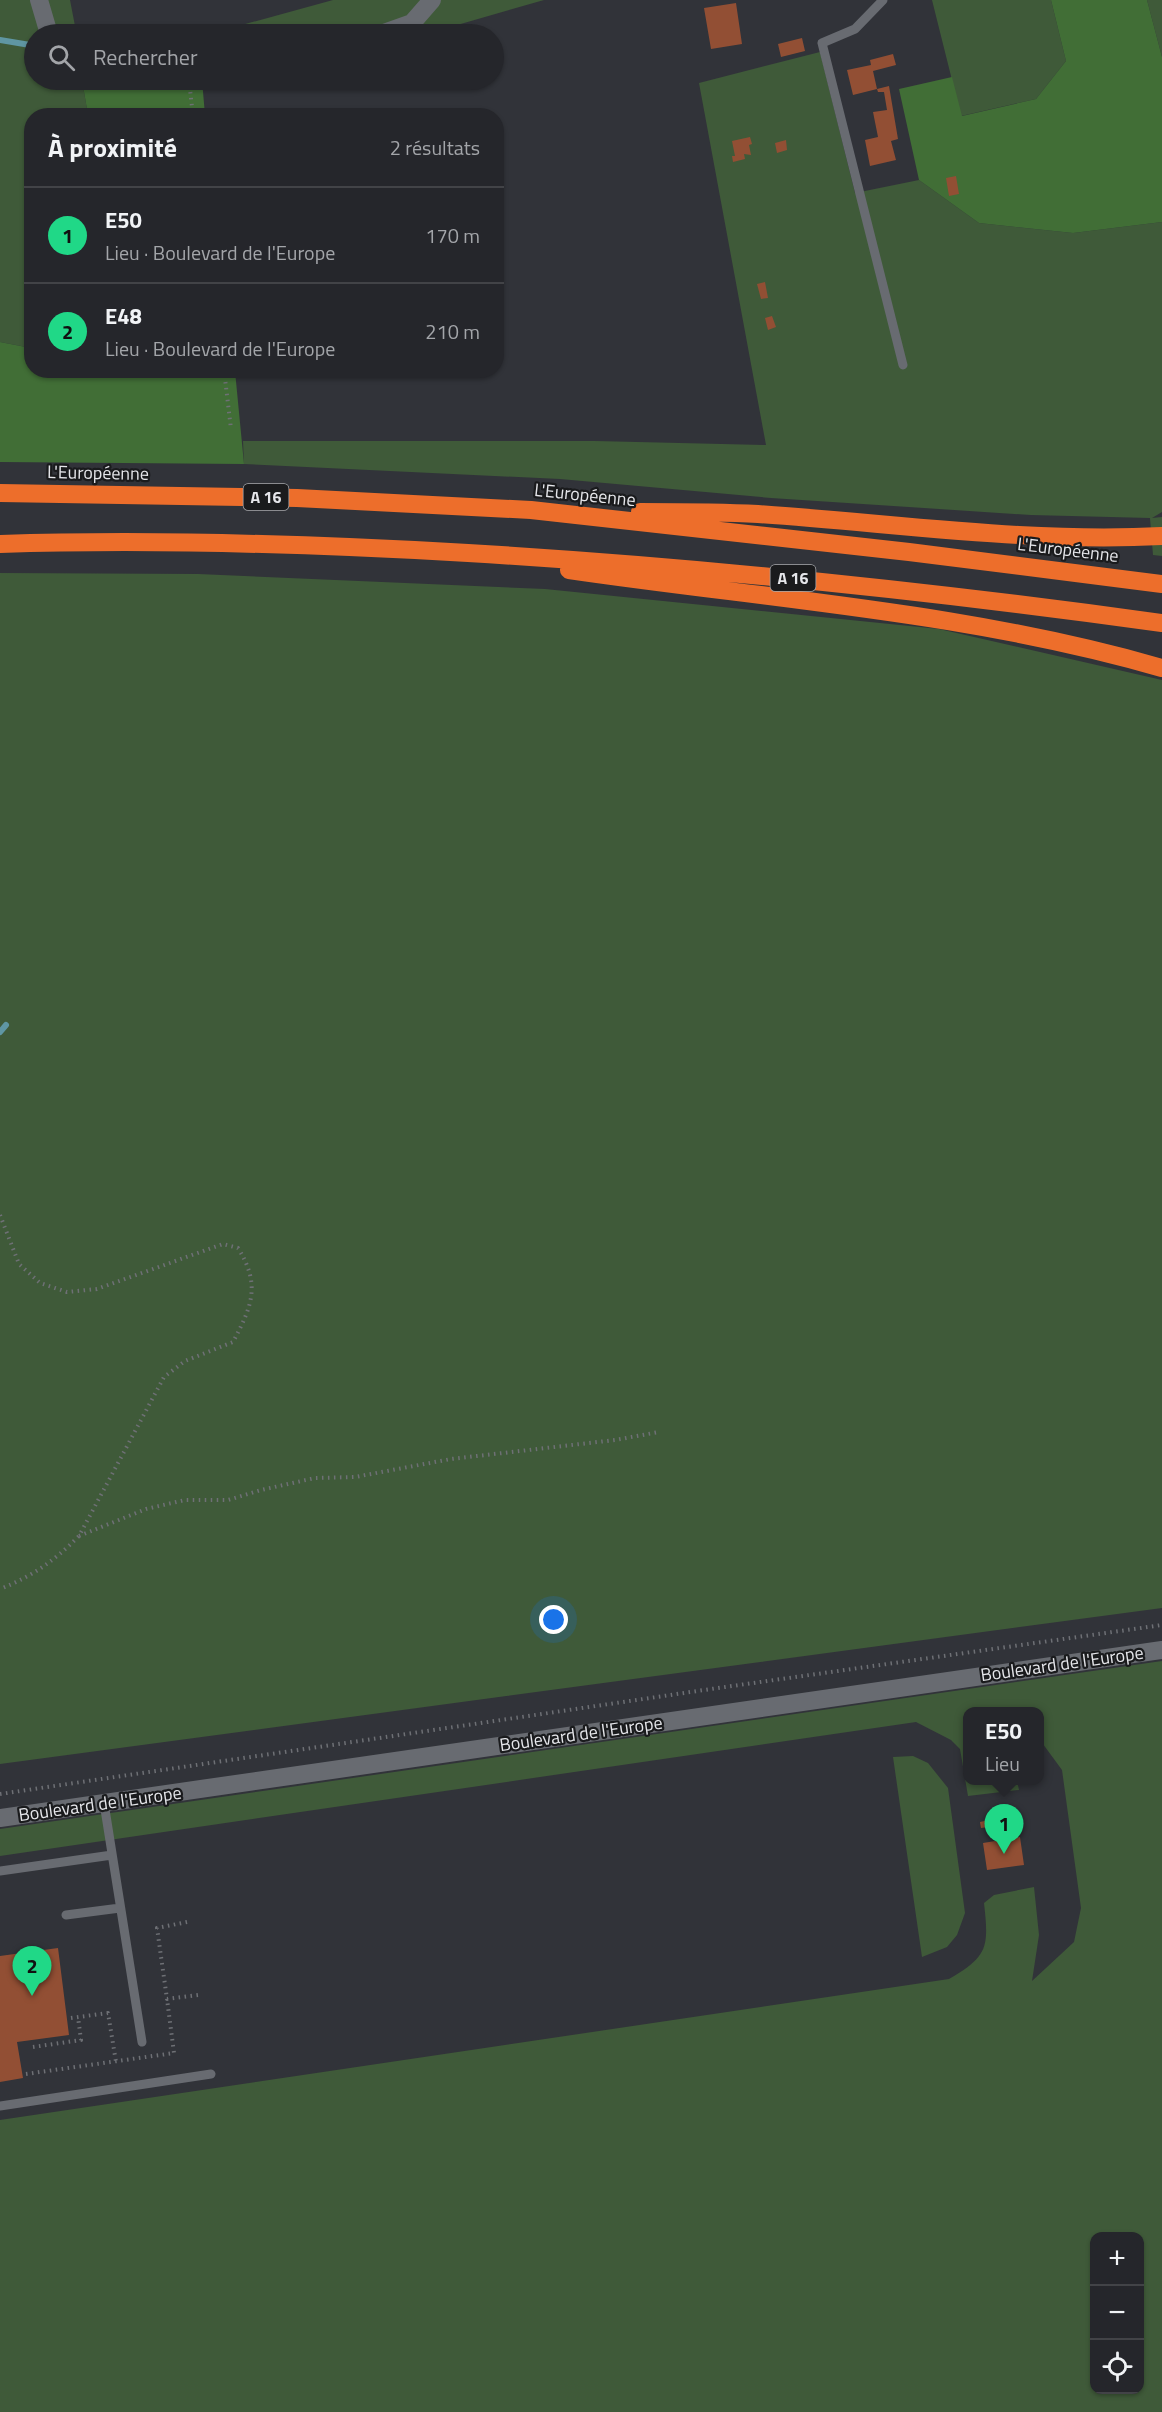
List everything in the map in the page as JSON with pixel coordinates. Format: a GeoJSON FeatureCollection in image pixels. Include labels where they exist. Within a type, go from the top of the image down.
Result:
{"type":"FeatureCollection","features":[{"type":"Feature","properties":{"kind":"highway","name":"L'Européenne"},"geometry":{"type":"LineString","coordinates":[[0,493],[297,498],[531,510],[928,554],[1162,584]]}},
{"type":"Feature","properties":{"kind":"highway"},"geometry":{"type":"LineString","coordinates":[[531,510],[740,513],[1010,534],[1087,538],[1162,536]]}},
{"type":"Feature","properties":{"kind":"highway","name":"A 16"},"geometry":{"type":"LineString","coordinates":[[0,544],[238,543],[422,550],[573,560],[816,580],[1162,622]]}},
{"type":"Feature","properties":{"kind":"highway"},"geometry":{"type":"LineString","coordinates":[[422,550],[924,617],[1075,646],[1162,668]]}},
{"type":"Feature","properties":{"kind":"main road"},"geometry":{"type":"LineString","coordinates":[[39,0],[46,24]]}},
{"type":"Feature","properties":{"kind":"main road"},"geometry":{"type":"LineString","coordinates":[[409,24],[432,0]]}},
{"type":"Feature","properties":{"kind":"main road","name":"Boulevard de l'Europe"},"geometry":{"type":"LineString","coordinates":[[0,1818],[1162,1650]]}},
{"type":"Feature","properties":{"kind":"lane"},"geometry":{"type":"LineString","coordinates":[[884,0],[855,29],[822,43],[903,365]]}},
{"type":"Feature","properties":{"kind":"lane"},"geometry":{"type":"LineString","coordinates":[[104,1803],[142,2042]]}},
{"type":"Feature","properties":{"kind":"lane"},"geometry":{"type":"LineString","coordinates":[[0,1871],[112,1855]]}},
{"type":"Feature","properties":{"kind":"lane"},"geometry":{"type":"LineString","coordinates":[[66,1915],[120,1908]]}},
{"type":"Feature","properties":{"kind":"lane"},"geometry":{"type":"LineString","coordinates":[[0,2106],[211,2074]]}},
{"type":"Feature","properties":{"kind":"path"},"geometry":{"type":"LineString","coordinates":[[190,90],[192,108]]}},
{"type":"Feature","properties":{"kind":"path"},"geometry":{"type":"LineString","coordinates":[[225,378],[231,429]]}},
{"type":"Feature","properties":{"kind":"path"},"geometry":{"type":"LineString","coordinates":[[0,1215],[19,1264],[40,1284],[67,1292],[97,1289],[223,1244],[238,1248],[250,1267],[252,1303],[233,1342],[185,1360],[164,1377],[79,1536],[58,1557],[29,1577],[0,1590]]}},
{"type":"Feature","properties":{"kind":"path"},"geometry":{"type":"LineString","coordinates":[[79,1536],[146,1509],[185,1500],[228,1500],[315,1478],[356,1477],[451,1459],[615,1440],[659,1432]]}},
{"type":"Feature","properties":{"kind":"path"},"geometry":{"type":"LineString","coordinates":[[0,1794],[1162,1625]]}},
{"type":"Feature","properties":{"kind":"path"},"geometry":{"type":"LineString","coordinates":[[26,2074],[174,2053],[157,1928],[187,1922]]}},
{"type":"Feature","properties":{"kind":"path"},"geometry":{"type":"LineString","coordinates":[[167,1999],[198,1995]]}},
{"type":"Feature","properties":{"kind":"path"},"geometry":{"type":"LineString","coordinates":[[71,2018],[108,2013],[116,2062]]}},
{"type":"Feature","properties":{"kind":"path"},"geometry":{"type":"LineString","coordinates":[[33,2047],[81,2040],[78,2017]]}},
{"type":"Feature","properties":{"kind":"green space"},"geometry":{"type":"Polygon","coordinates":[[[0,0],[70,0],[75,24],[24,24],[24,90],[84,90],[87,108],[24,108],[24,347],[0,342],[0,0]]]}},
{"type":"Feature","properties":{"kind":"green space"},"geometry":{"type":"Polygon","coordinates":[[[333,0],[544,0],[461,24],[245,24],[333,0]]]}},
{"type":"Feature","properties":{"kind":"green space"},"geometry":{"type":"Polygon","coordinates":[[[932,0],[1051,0],[1066,61],[1036,99],[961,116],[932,0]]]}},
{"type":"Feature","properties":{"kind":"green space"},"geometry":{"type":"Polygon","coordinates":[[[1051,0],[1147,0],[1162,57],[1162,222],[1073,233],[979,223],[919,180],[899,89],[952,77],[962,116],[1036,99],[1066,61],[1051,0]]]}},
{"type":"Feature","properties":{"kind":"green space"},"geometry":{"type":"Polygon","coordinates":[[[1147,0],[1162,0],[1162,57],[1147,0]]]}},
{"type":"Feature","properties":{"kind":"green space"},"geometry":{"type":"Polygon","coordinates":[[[820,52],[855,193],[919,180],[979,223],[1073,233],[1162,222],[1162,512],[1152,518],[1162,517],[1162,556],[1153,555],[1150,518],[1031,515],[771,498],[560,479],[244,464],[243,441],[595,441],[766,445],[699,83],[820,52]]]}},
{"type":"Feature","properties":{"kind":"green space"},"geometry":{"type":"Polygon","coordinates":[[[84,90],[203,90],[204,108],[87,108],[84,90]]]}},
{"type":"Feature","properties":{"kind":"green space"},"geometry":{"type":"Polygon","coordinates":[[[0,342],[24,347],[24,378],[236,378],[244,464],[0,462],[0,342]]]}},
{"type":"Feature","properties":{"kind":"green space"},"geometry":{"type":"Polygon","coordinates":[[[0,573],[198,574],[545,589],[939,629],[1162,680],[1162,1608],[0,1764],[0,573]]]}},
{"type":"Feature","properties":{"kind":"green space"},"geometry":{"type":"Polygon","coordinates":[[[1162,1661],[1162,2412],[0,2412],[0,2120],[949,1979],[972,1964],[983,1949],[986,1931],[984,1903],[994,1895],[1034,1887],[1039,1935],[1032,1981],[1074,1942],[1081,1908],[1062,1770],[1044,1745],[1044,1707],[963,1707],[963,1767],[960,1749],[951,1740],[916,1722],[0,1856],[0,1829],[1162,1661]]]}},
{"type":"Feature","properties":{"kind":"green space"},"geometry":{"type":"Polygon","coordinates":[[[913,1756],[928,1763],[948,1788],[965,1913],[957,1935],[947,1947],[922,1957],[893,1757],[913,1756]]]}},
{"type":"Feature","properties":{"kind":"green space"},"geometry":{"type":"Polygon","coordinates":[[[966,1785],[1018,1785],[1019,1790],[968,1796],[966,1785]]]}},
{"type":"Feature","properties":{"kind":"building"},"geometry":{"type":"Polygon","coordinates":[[[736,3],[742,44],[711,49],[704,8],[736,3]]]}},
{"type":"Feature","properties":{"kind":"building"},"geometry":{"type":"Polygon","coordinates":[[[802,38],[805,51],[781,57],[778,44],[802,38]]]}},
{"type":"Feature","properties":{"kind":"building"},"geometry":{"type":"Polygon","coordinates":[[[893,54],[896,65],[873,71],[877,89],[853,95],[847,70],[871,65],[870,60],[893,54]]]}},
{"type":"Feature","properties":{"kind":"building"},"geometry":{"type":"Polygon","coordinates":[[[889,86],[898,139],[891,141],[896,160],[870,166],[865,140],[878,137],[873,112],[887,110],[884,92],[878,92],[877,89],[889,86]]]}},
{"type":"Feature","properties":{"kind":"building"},"geometry":{"type":"Polygon","coordinates":[[[750,137],[751,155],[744,154],[745,159],[733,162],[732,156],[735,156],[732,141],[750,137]]]}},
{"type":"Feature","properties":{"kind":"building"},"geometry":{"type":"Polygon","coordinates":[[[786,140],[787,150],[777,153],[775,143],[786,140]]]}},
{"type":"Feature","properties":{"kind":"building"},"geometry":{"type":"Polygon","coordinates":[[[956,176],[959,194],[949,196],[946,178],[956,176]]]}},
{"type":"Feature","properties":{"kind":"building"},"geometry":{"type":"Polygon","coordinates":[[[765,282],[768,298],[761,299],[757,284],[765,282]]]}},
{"type":"Feature","properties":{"kind":"building"},"geometry":{"type":"Polygon","coordinates":[[[772,316],[776,327],[768,330],[765,318],[772,316]]]}},
{"type":"Feature","properties":{"kind":"building"},"geometry":{"type":"Polygon","coordinates":[[[998,1818],[998,1826],[981,1828],[980,1822],[998,1818]]]}},
{"type":"Feature","properties":{"kind":"building"},"geometry":{"type":"Polygon","coordinates":[[[1020,1837],[1024,1865],[987,1870],[983,1843],[1020,1837]]]}},
{"type":"Feature","properties":{"kind":"building"},"geometry":{"type":"Polygon","coordinates":[[[58,1948],[69,2035],[17,2042],[23,2078],[0,2082],[0,1956],[58,1948]]]}},
{"type":"Feature","properties":{"kind":"waterway"},"geometry":{"type":"LineString","coordinates":[[0,40],[24,44]]}},
{"type":"Feature","properties":{"kind":"waterway"},"geometry":{"type":"LineString","coordinates":[[0,1032],[6,1025]]}},
{"type":"Feature","properties":{"kind":"place","name":"E50"},"geometry":{"type":"Point","coordinates":[1004,1854]}},
{"type":"Feature","properties":{"kind":"place","name":"E48"},"geometry":{"type":"Point","coordinates":[32,1996]}}]}
